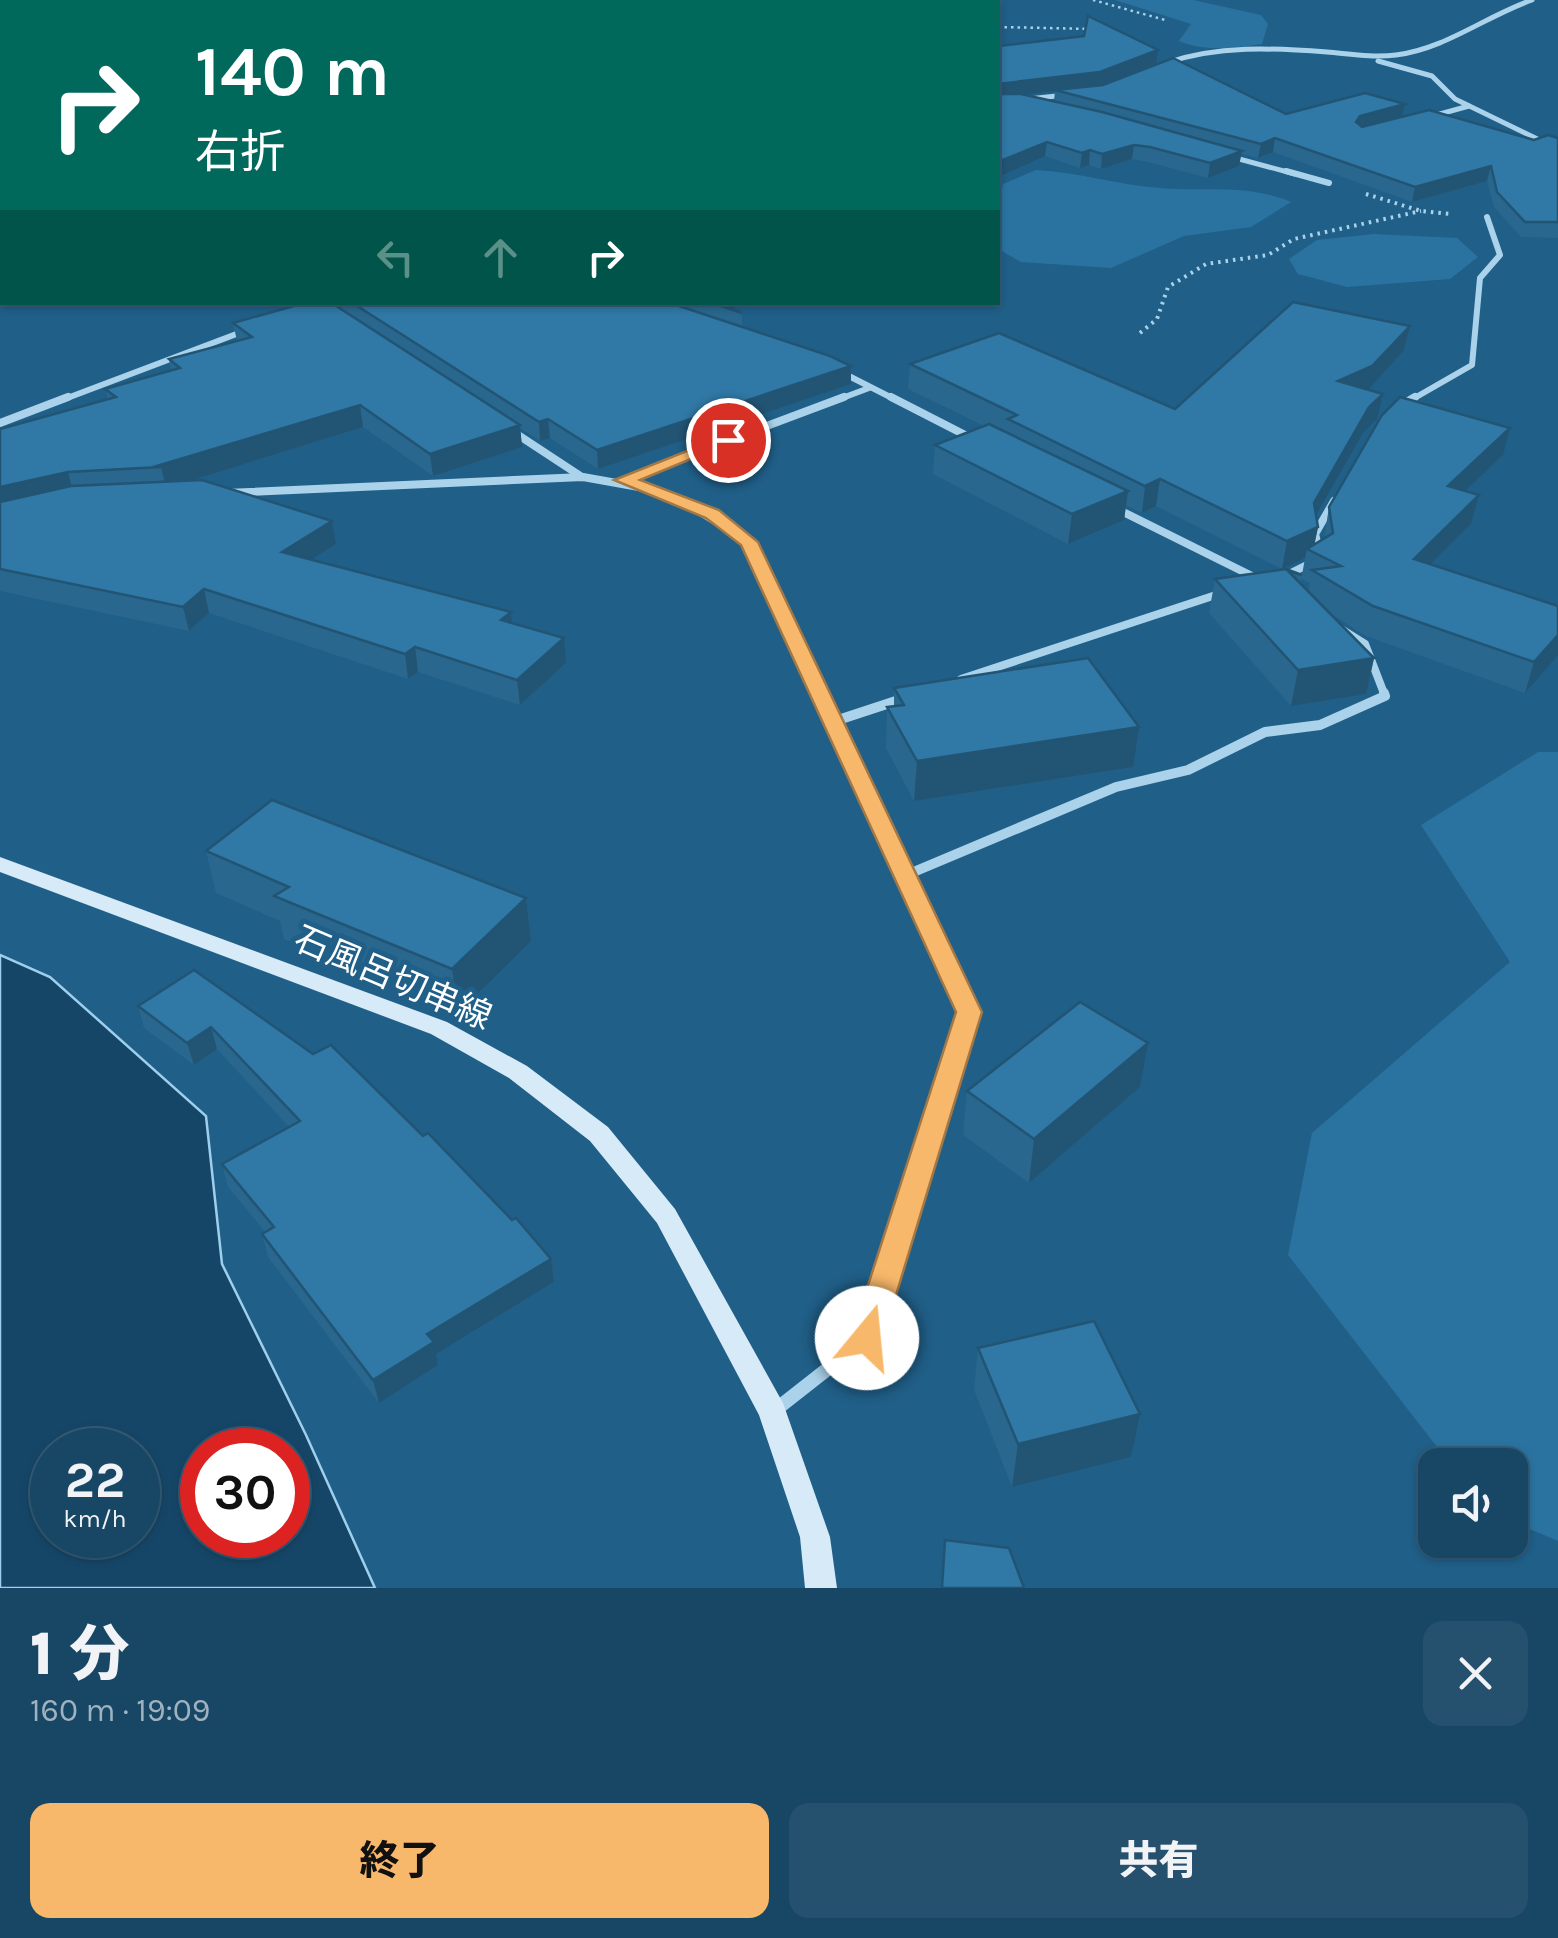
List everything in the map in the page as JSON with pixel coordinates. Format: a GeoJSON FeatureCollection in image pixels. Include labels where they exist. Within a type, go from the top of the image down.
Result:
{"type":"FeatureCollection","features":[{"type":"Feature","properties":{"kind":"main road","name":"石風呂切串線"},"geometry":{"type":"LineString","coordinates":[[0,864],[439,1028],[518,1072],[599,1134],[666,1216],[773,1412],[814,1537],[821,1588]]}},
{"type":"Feature","properties":{"kind":"street"},"geometry":{"type":"LineString","coordinates":[[1156,68],[1185,57],[1285,52],[1369,58],[1405,54],[1440,43],[1532,0]]}},
{"type":"Feature","properties":{"kind":"street"},"geometry":{"type":"LineString","coordinates":[[1369,58],[1432,76],[1469,106],[1558,149]]}},
{"type":"Feature","properties":{"kind":"street"},"geometry":{"type":"LineString","coordinates":[[1038,106],[1024,101],[1081,94]]}},
{"type":"Feature","properties":{"kind":"street"},"geometry":{"type":"LineString","coordinates":[[1415,121],[1469,106]]}},
{"type":"Feature","properties":{"kind":"street"},"geometry":{"type":"LineString","coordinates":[[1218,152],[1269,170],[1329,183]]}},
{"type":"Feature","properties":{"kind":"street"},"geometry":{"type":"LineString","coordinates":[[1394,412],[1405,400],[1472,365],[1480,278],[1500,255],[1487,218]]}},
{"type":"Feature","properties":{"kind":"street"},"geometry":{"type":"LineString","coordinates":[[0,423],[262,325]]}},
{"type":"Feature","properties":{"kind":"street"},"geometry":{"type":"LineString","coordinates":[[832,367],[976,440]]}},
{"type":"Feature","properties":{"kind":"street"},"geometry":{"type":"LineString","coordinates":[[623,480],[869,388]]}},
{"type":"Feature","properties":{"kind":"street"},"geometry":{"type":"LineString","coordinates":[[500,423],[582,477]]}},
{"type":"Feature","properties":{"kind":"street"},"geometry":{"type":"LineString","coordinates":[[211,493],[582,477],[623,480],[669,494],[713,514],[749,542],[969,1012],[867,1338],[773,1412]]}},
{"type":"Feature","properties":{"kind":"street"},"geometry":{"type":"LineString","coordinates":[[944,685],[1260,580],[1292,576],[1320,558],[1315,534],[1342,485]]}},
{"type":"Feature","properties":{"kind":"street"},"geometry":{"type":"LineString","coordinates":[[1100,501],[1275,589]]}},
{"type":"Feature","properties":{"kind":"street"},"geometry":{"type":"LineString","coordinates":[[904,876],[1116,788],[1188,770],[1265,732],[1320,725],[1385,696],[1365,644],[1335,626]]}},
{"type":"Feature","properties":{"kind":"street"},"geometry":{"type":"LineString","coordinates":[[832,722],[906,697]]}},
{"type":"Feature","properties":{"kind":"path"},"geometry":{"type":"LineString","coordinates":[[1092,0],[1176,23],[1182,29],[1168,41],[1185,57]]}},
{"type":"Feature","properties":{"kind":"path"},"geometry":{"type":"LineString","coordinates":[[1000,27],[1065,26],[1107,31]]}},
{"type":"Feature","properties":{"kind":"path"},"geometry":{"type":"LineString","coordinates":[[1329,183],[1421,210],[1487,218]]}},
{"type":"Feature","properties":{"kind":"path"},"geometry":{"type":"LineString","coordinates":[[1140,333],[1157,319],[1168,287],[1206,264],[1268,254],[1308,235],[1421,210]]}},
{"type":"Feature","properties":{"kind":"shaded area"},"geometry":{"type":"Polygon","coordinates":[[[1115,0],[1193,0],[1261,15],[1268,24],[1262,44],[1198,47],[1179,41],[1191,24],[1115,0]]]}},
{"type":"Feature","properties":{"kind":"shaded area"},"geometry":{"type":"Polygon","coordinates":[[[1036,170],[1160,188],[1258,192],[1291,202],[1251,227],[1184,236],[1111,268],[1021,262],[1000,250],[1003,184],[1036,170]]]}},
{"type":"Feature","properties":{"kind":"shaded area"},"geometry":{"type":"Polygon","coordinates":[[[1374,234],[1457,238],[1478,257],[1450,279],[1347,287],[1298,274],[1289,259],[1317,240],[1374,234]]]}},
{"type":"Feature","properties":{"kind":"shaded area"},"geometry":{"type":"Polygon","coordinates":[[[1538,752],[1558,752],[1558,1541],[1528,1528],[1528,1448],[1438,1448],[1288,1255],[1312,1133],[1510,962],[1421,825],[1538,752]]]}},
{"type":"Feature","properties":{"kind":"shaded area"},"geometry":{"type":"Polygon","coordinates":[[[0,955],[50,977],[206,1116],[222,1264],[303,1428],[180,1428],[180,1558],[310,1558],[310,1444],[375,1588],[0,1588],[0,955]]]}},
{"type":"Feature","properties":{"kind":"building"},"geometry":{"type":"Polygon","coordinates":[[[1088,16],[1158,50],[1100,72],[1000,84],[1000,46],[1084,36],[1088,16]]]}},
{"type":"Feature","properties":{"kind":"building"},"geometry":{"type":"Polygon","coordinates":[[[1173,58],[1286,114],[1365,93],[1405,104],[1360,116],[1356,122],[1362,127],[1429,110],[1534,140],[1548,135],[1558,138],[1558,222],[1525,222],[1497,192],[1491,166],[1415,187],[1275,138],[1261,144],[1055,90],[1103,85],[1173,58]]]}},
{"type":"Feature","properties":{"kind":"building"},"geometry":{"type":"Polygon","coordinates":[[[1000,94],[1021,94],[1102,112],[1242,151],[1210,163],[1150,147],[1134,145],[1102,154],[1090,150],[1082,153],[1047,142],[1000,161],[1000,94]]]}},
{"type":"Feature","properties":{"kind":"building"},"geometry":{"type":"Polygon","coordinates":[[[1293,302],[1410,326],[1372,366],[1338,381],[1383,394],[1369,407],[1314,503],[1318,527],[1287,541],[1160,479],[1145,486],[1008,419],[1017,415],[910,364],[999,333],[1175,409],[1293,302]]]}},
{"type":"Feature","properties":{"kind":"building"},"geometry":{"type":"Polygon","coordinates":[[[297,305],[335,305],[520,425],[430,454],[360,405],[157,466],[161,467],[68,472],[0,487],[0,429],[116,397],[105,389],[180,368],[169,359],[252,337],[233,323],[297,305]]]}},
{"type":"Feature","properties":{"kind":"building"},"geometry":{"type":"Polygon","coordinates":[[[356,305],[676,305],[851,366],[597,450],[548,419],[539,422],[356,305]]]}},
{"type":"Feature","properties":{"kind":"building"},"geometry":{"type":"Polygon","coordinates":[[[1400,397],[1510,428],[1448,486],[1479,495],[1414,559],[1558,606],[1558,635],[1534,662],[1373,606],[1312,570],[1341,566],[1307,549],[1333,533],[1329,507],[1382,415],[1400,397]]]}},
{"type":"Feature","properties":{"kind":"building"},"geometry":{"type":"Polygon","coordinates":[[[989,424],[1128,491],[1072,514],[935,445],[989,424]]]}},
{"type":"Feature","properties":{"kind":"building"},"geometry":{"type":"Polygon","coordinates":[[[202,480],[332,521],[282,552],[511,612],[501,620],[564,638],[517,680],[415,647],[405,654],[204,589],[183,607],[0,569],[0,502],[71,486],[202,480]]]}},
{"type":"Feature","properties":{"kind":"building"},"geometry":{"type":"Polygon","coordinates":[[[1286,569],[1302,575],[1288,571],[1374,658],[1298,670],[1215,579],[1286,569]]]}},
{"type":"Feature","properties":{"kind":"building"},"geometry":{"type":"Polygon","coordinates":[[[1088,658],[1139,727],[917,761],[887,707],[904,705],[894,688],[1088,658]]]}},
{"type":"Feature","properties":{"kind":"building"},"geometry":{"type":"Polygon","coordinates":[[[272,800],[526,898],[452,969],[274,896],[289,887],[206,851],[272,800]]]}},
{"type":"Feature","properties":{"kind":"building"},"geometry":{"type":"Polygon","coordinates":[[[194,970],[313,1054],[331,1045],[423,1136],[428,1133],[512,1220],[516,1218],[551,1259],[427,1334],[434,1342],[373,1380],[262,1234],[274,1227],[222,1164],[300,1121],[211,1027],[187,1043],[138,1006],[194,970]]]}},
{"type":"Feature","properties":{"kind":"building"},"geometry":{"type":"Polygon","coordinates":[[[1080,1002],[1148,1043],[1034,1139],[967,1091],[1080,1002]]]}},
{"type":"Feature","properties":{"kind":"building"},"geometry":{"type":"Polygon","coordinates":[[[1094,1321],[1140,1414],[1018,1444],[978,1348],[1094,1321]]]}},
{"type":"Feature","properties":{"kind":"building"},"geometry":{"type":"Polygon","coordinates":[[[945,1540],[1009,1548],[1024,1588],[942,1588],[945,1540]]]}},
{"type":"Feature","properties":{"kind":"route"},"geometry":{"type":"LineString","coordinates":[[728,440],[623,480],[669,494],[713,514],[749,542],[969,1012],[867,1338]]}}]}
